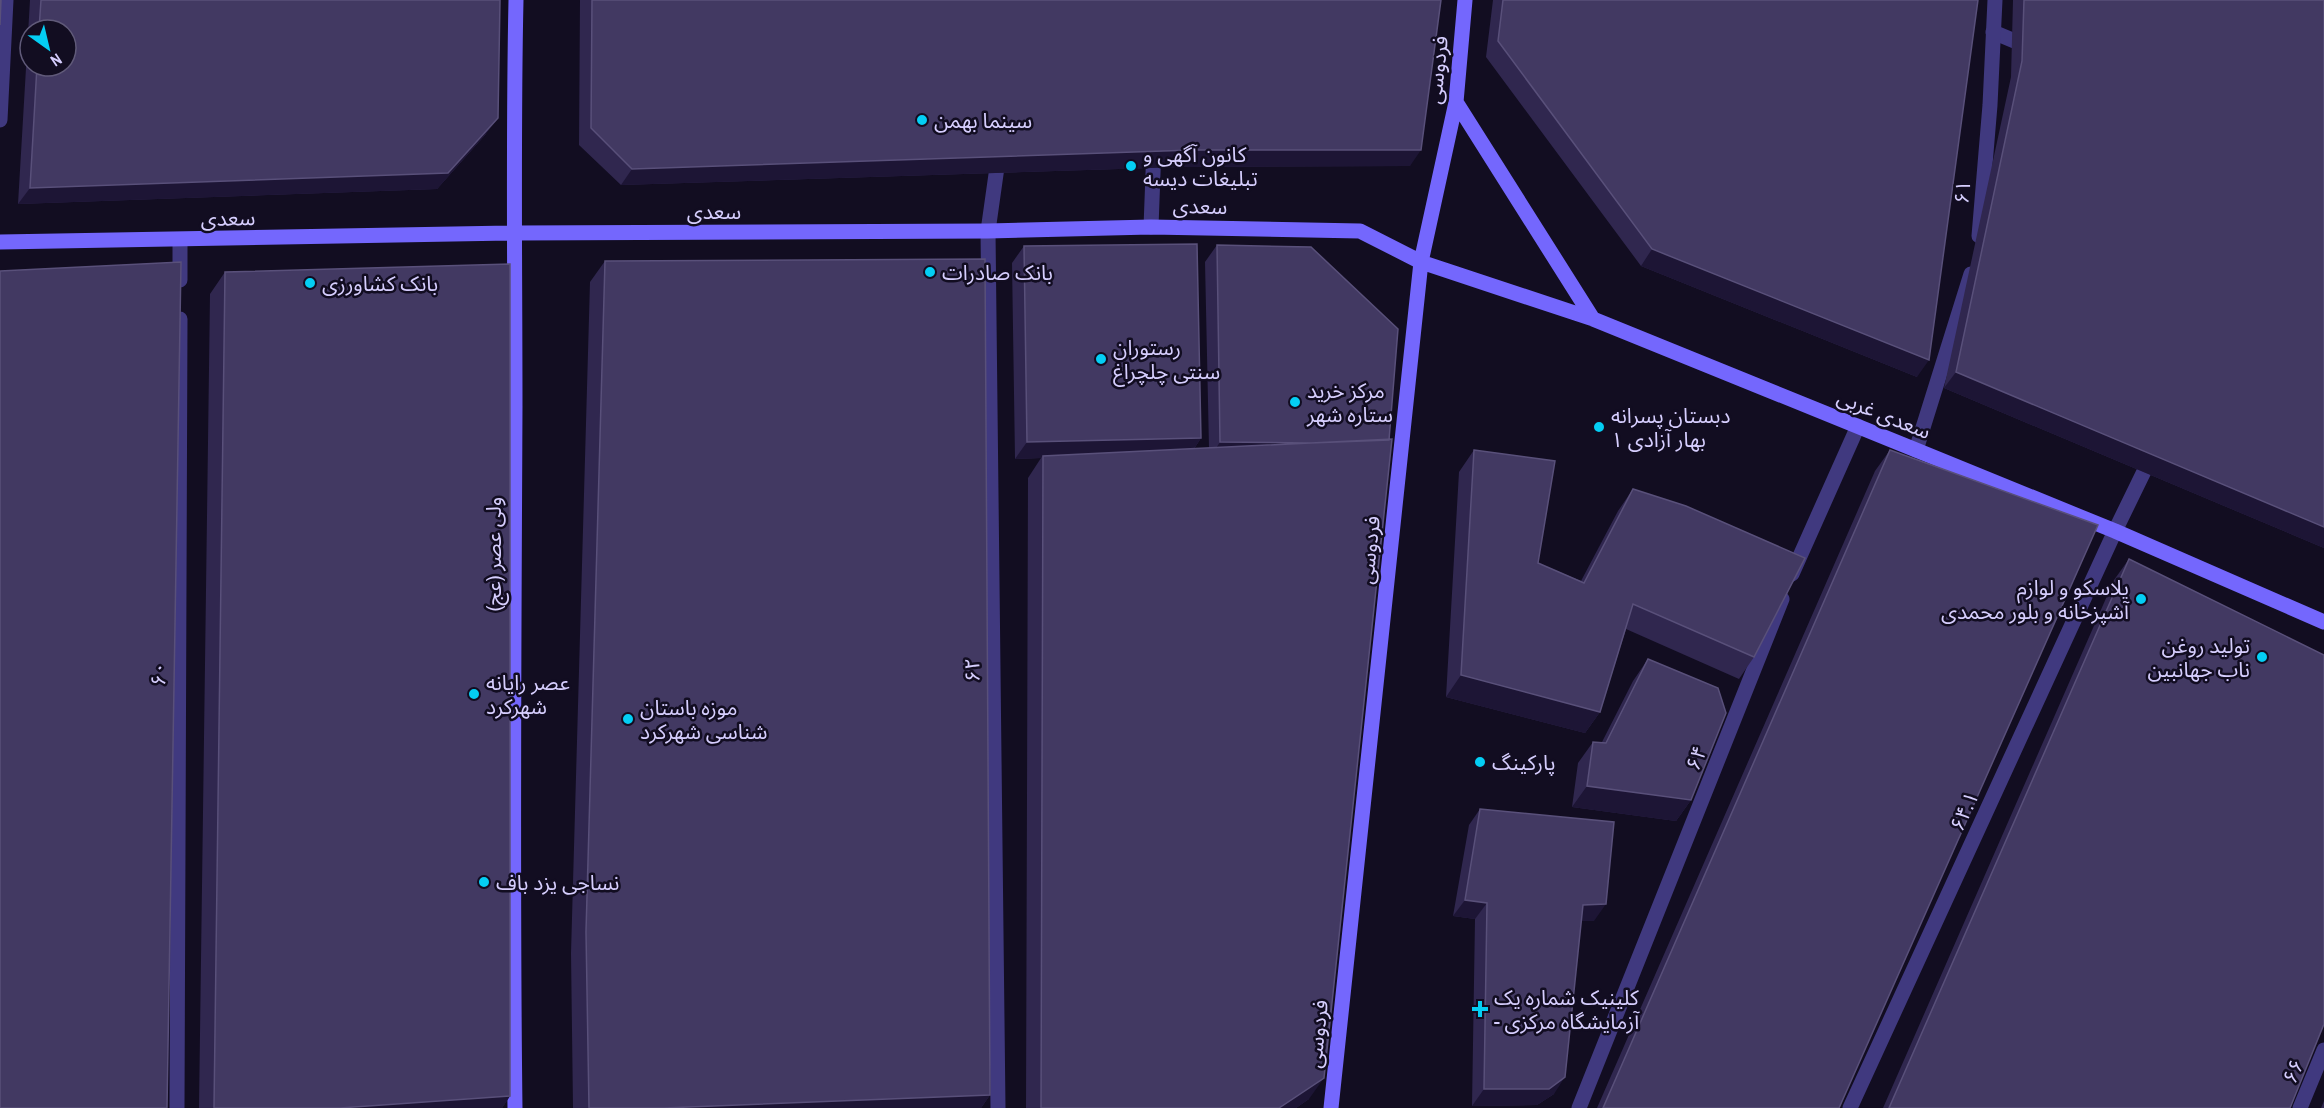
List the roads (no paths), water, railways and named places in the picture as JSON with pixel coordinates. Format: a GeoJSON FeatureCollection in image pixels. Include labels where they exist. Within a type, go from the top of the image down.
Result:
{"type":"FeatureCollection","features":[{"type":"Feature","properties":{"kind":"main road","name":"ولی عصر (عج)"},"geometry":{"type":"LineString","coordinates":[[515,1108],[513,943],[516,0]]}},
{"type":"Feature","properties":{"kind":"main road","name":"فردوسی"},"geometry":{"type":"LineString","coordinates":[[1331,1108],[1421,262],[1456,102],[1465,0]]}},
{"type":"Feature","properties":{"kind":"main road"},"geometry":{"type":"LineString","coordinates":[[1456,102],[1593,319]]}},
{"type":"Feature","properties":{"kind":"main road","name":"سعدی"},"geometry":{"type":"LineString","coordinates":[[0,242],[516,233],[988,231],[1151,227],[1360,231],[1421,262]]}},
{"type":"Feature","properties":{"kind":"main road","name":"سعدی غربی"},"geometry":{"type":"LineString","coordinates":[[1421,262],[1593,319],[2323,618]]}},
{"type":"Feature","properties":{"kind":"street"},"geometry":{"type":"LineString","coordinates":[[0,120],[6,0]]}},
{"type":"Feature","properties":{"kind":"street","name":"۶۱"},"geometry":{"type":"LineString","coordinates":[[1916,450],[1977,254],[1990,105],[1995,0]]}},
{"type":"Feature","properties":{"kind":"street"},"geometry":{"type":"LineString","coordinates":[[1994,32],[2046,54]]}},
{"type":"Feature","properties":{"kind":"street"},"geometry":{"type":"LineString","coordinates":[[1151,227],[1154,131]]}},
{"type":"Feature","properties":{"kind":"street","name":"۶۲"},"geometry":{"type":"LineString","coordinates":[[998,1108],[988,231],[1001,136]]}},
{"type":"Feature","properties":{"kind":"street","name":"۶۰"},"geometry":{"type":"LineString","coordinates":[[177,1108],[180,240]]}},
{"type":"Feature","properties":{"kind":"street","name":"۶۴"},"geometry":{"type":"LineString","coordinates":[[1579,1108],[1790,579],[1858,426]]}},
{"type":"Feature","properties":{"kind":"street","name":"۶۴.۱"},"geometry":{"type":"LineString","coordinates":[[1850,1108],[2115,531],[2161,438]]}},
{"type":"Feature","properties":{"kind":"street","name":"۶۶"},"geometry":{"type":"LineString","coordinates":[[2300,1108],[2324,1050]]}},
{"type":"Feature","properties":{"kind":"place","name":"سینما بهمن"},"geometry":{"type":"Point","coordinates":[922,120]}},
{"type":"Feature","properties":{"kind":"place","name":"کانون آگهی و تبلیغات دیسه"},"geometry":{"type":"Point","coordinates":[1131,166]}},
{"type":"Feature","properties":{"kind":"place","name":"بانک صادرات"},"geometry":{"type":"Point","coordinates":[930,272]}},
{"type":"Feature","properties":{"kind":"place","name":"بانک کشاورزی"},"geometry":{"type":"Point","coordinates":[310,283]}},
{"type":"Feature","properties":{"kind":"place","name":"رستوران سنتی چلچراغ"},"geometry":{"type":"Point","coordinates":[1101,359]}},
{"type":"Feature","properties":{"kind":"place","name":"مرکز خرید ستاره شهر"},"geometry":{"type":"Point","coordinates":[1295,402]}},
{"type":"Feature","properties":{"kind":"place","name":"دبستان پسرانه بهار آزادی ۱"},"geometry":{"type":"Point","coordinates":[1599,427]}},
{"type":"Feature","properties":{"kind":"place","name":"پلاسکو و لوازم آشپزخانه و بلور محمدی"},"geometry":{"type":"Point","coordinates":[2141,599]}},
{"type":"Feature","properties":{"kind":"place","name":"تولید روغن ناب جهانبین"},"geometry":{"type":"Point","coordinates":[2262,657]}},
{"type":"Feature","properties":{"kind":"place","name":"عصر رایانه شهرکرد"},"geometry":{"type":"Point","coordinates":[474,694]}},
{"type":"Feature","properties":{"kind":"place","name":"موزه باستان شناسی شهرکرد"},"geometry":{"type":"Point","coordinates":[628,719]}},
{"type":"Feature","properties":{"kind":"place","name":"پارکینگ"},"geometry":{"type":"Point","coordinates":[1480,762]}},
{"type":"Feature","properties":{"kind":"place","name":"نساجی یزد باف"},"geometry":{"type":"Point","coordinates":[484,882]}},
{"type":"Feature","properties":{"kind":"place","name":"کلینیک شماره یک - آزمایشگاه مرکزی"},"geometry":{"type":"Point","coordinates":[1480,1009]}}]}
